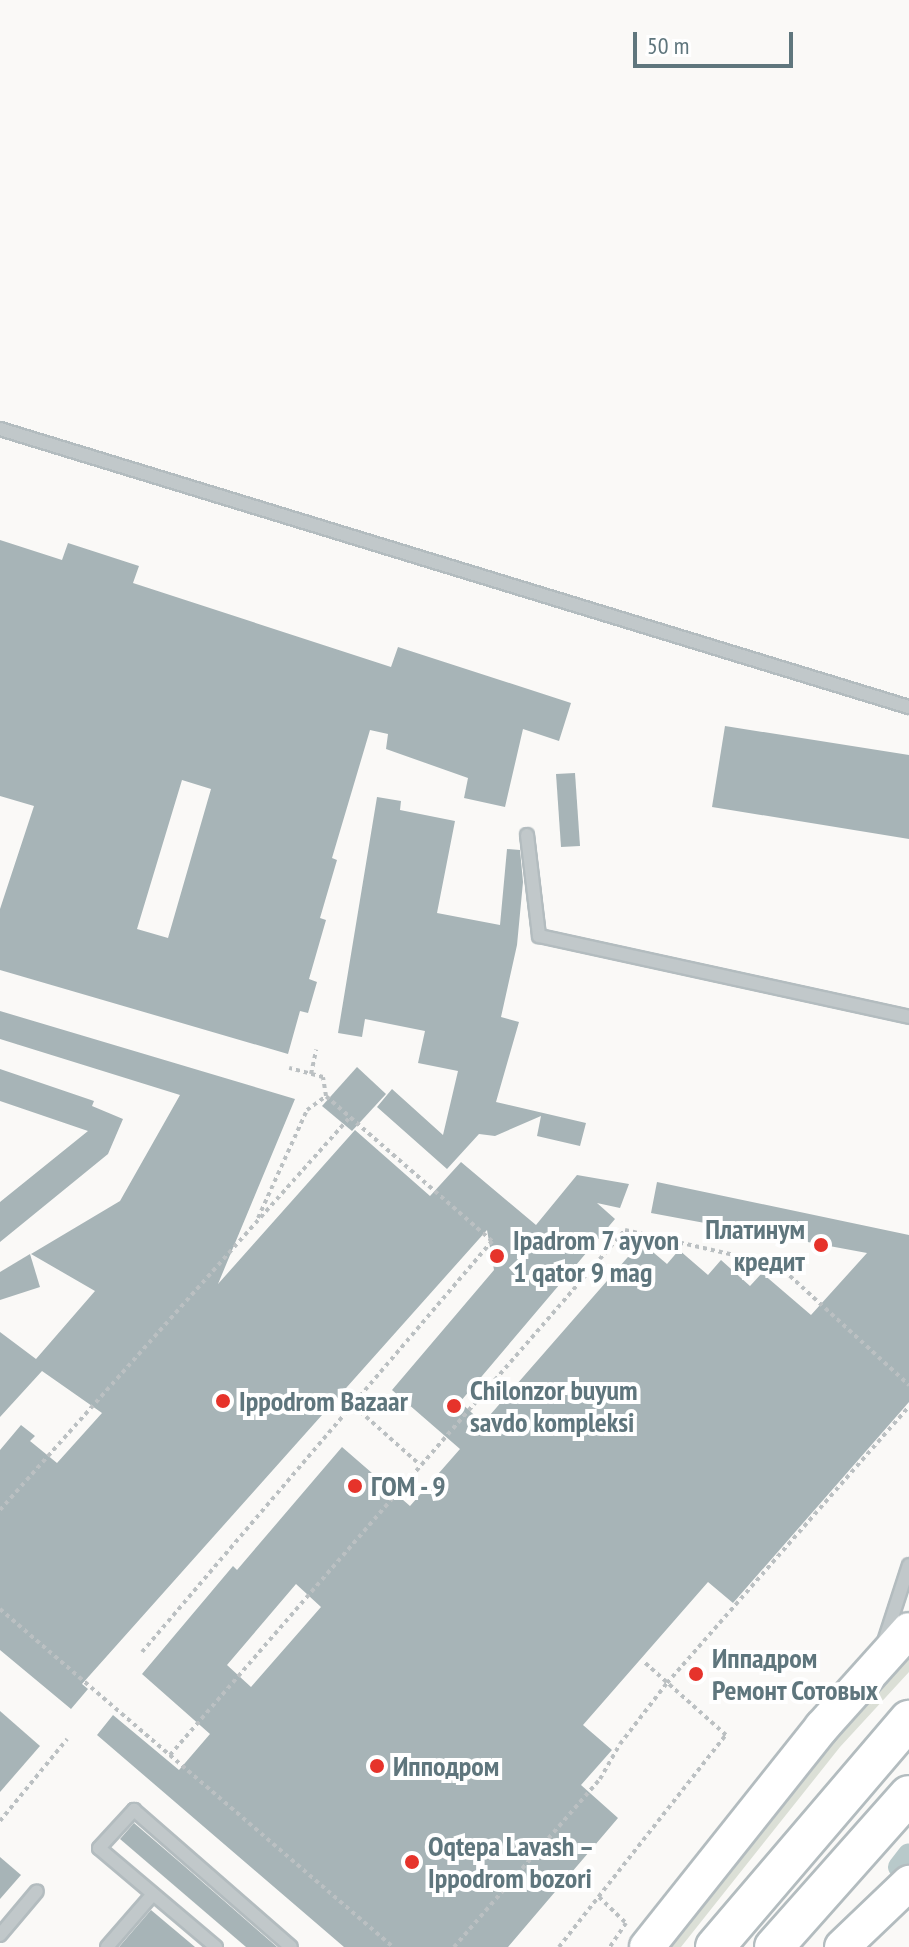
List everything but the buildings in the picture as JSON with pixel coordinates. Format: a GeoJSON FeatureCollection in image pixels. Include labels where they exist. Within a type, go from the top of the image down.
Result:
{"type":"FeatureCollection","features":[{"type":"Feature","properties":{"kind":"main road"},"geometry":{"type":"LineString","coordinates":[[715,1947],[909,1720]]}},
{"type":"Feature","properties":{"kind":"main road"},"geometry":{"type":"LineString","coordinates":[[774,1947],[909,1795]]}},
{"type":"Feature","properties":{"kind":"street"},"geometry":{"type":"LineString","coordinates":[[647,1947],[879,1661],[909,1630]]}},
{"type":"Feature","properties":{"kind":"street"},"geometry":{"type":"LineString","coordinates":[[842,1947],[909,1883]]}},
{"type":"Feature","properties":{"kind":"lane"},"geometry":{"type":"LineString","coordinates":[[0,429],[909,707]]}},
{"type":"Feature","properties":{"kind":"lane"},"geometry":{"type":"LineString","coordinates":[[527,835],[539,936],[909,1017]]}},
{"type":"Feature","properties":{"kind":"lane"},"geometry":{"type":"LineString","coordinates":[[879,1661],[894,1599],[909,1565]]}},
{"type":"Feature","properties":{"kind":"lane"},"geometry":{"type":"LineString","coordinates":[[216,1947],[99,1848],[134,1810],[291,1947]]}},
{"type":"Feature","properties":{"kind":"lane"},"geometry":{"type":"LineString","coordinates":[[0,1935],[37,1891]]}},
{"type":"Feature","properties":{"kind":"lane"},"geometry":{"type":"LineString","coordinates":[[107,1947],[153,1894]]}},
{"type":"Feature","properties":{"kind":"path"},"geometry":{"type":"LineString","coordinates":[[311,1074],[316,1050]]}},
{"type":"Feature","properties":{"kind":"path"},"geometry":{"type":"LineString","coordinates":[[142,1652],[492,1241],[326,1096],[323,1077],[289,1068]]}},
{"type":"Feature","properties":{"kind":"path"},"geometry":{"type":"LineString","coordinates":[[255,1224],[307,1110],[326,1096]]}},
{"type":"Feature","properties":{"kind":"path"},"geometry":{"type":"LineString","coordinates":[[0,1510],[350,1117]]}},
{"type":"Feature","properties":{"kind":"path"},"geometry":{"type":"LineString","coordinates":[[170,1755],[419,1464],[625,1230],[778,1265],[909,1385]]}},
{"type":"Feature","properties":{"kind":"path"},"geometry":{"type":"LineString","coordinates":[[354,1406],[419,1464]]}},
{"type":"Feature","properties":{"kind":"path"},"geometry":{"type":"LineString","coordinates":[[454,1947],[600,1779],[620,1744],[667,1683],[909,1407]]}},
{"type":"Feature","properties":{"kind":"path"},"geometry":{"type":"LineString","coordinates":[[0,1609],[393,1947]]}},
{"type":"Feature","properties":{"kind":"path"},"geometry":{"type":"LineString","coordinates":[[559,1947],[726,1735],[644,1662]]}},
{"type":"Feature","properties":{"kind":"path"},"geometry":{"type":"LineString","coordinates":[[0,1821],[67,1739]]}},
{"type":"Feature","properties":{"kind":"path"},"geometry":{"type":"LineString","coordinates":[[599,1897],[626,1923],[610,1947]]}},
{"type":"Feature","properties":{"kind":"shaded area"},"geometry":{"type":"Polygon","coordinates":[[[909,1655],[909,1672],[840,1747],[681,1947],[665,1947],[832,1739],[909,1655]]]}},
{"type":"Feature","properties":{"kind":"waterway"},"geometry":{"type":"LineString","coordinates":[[899,1867],[909,1854]]}},
{"type":"Feature","properties":{"kind":"place","name":"Платинум кредит"},"geometry":{"type":"Point","coordinates":[821,1245]}},
{"type":"Feature","properties":{"kind":"place","name":"Ipadrom 7 ayvon 1 qator 9 mag"},"geometry":{"type":"Point","coordinates":[497,1256]}},
{"type":"Feature","properties":{"kind":"place","name":"Ippodrom Bazaar"},"geometry":{"type":"Point","coordinates":[223,1401]}},
{"type":"Feature","properties":{"kind":"place","name":"Chilonzor buyum savdo kompleksi"},"geometry":{"type":"Point","coordinates":[454,1406]}},
{"type":"Feature","properties":{"kind":"place","name":"ГОМ - 9"},"geometry":{"type":"Point","coordinates":[355,1486]}},
{"type":"Feature","properties":{"kind":"place","name":"Иппадром Ремонт Сотовых"},"geometry":{"type":"Point","coordinates":[696,1674]}},
{"type":"Feature","properties":{"kind":"place","name":"Ипподром"},"geometry":{"type":"Point","coordinates":[377,1766]}},
{"type":"Feature","properties":{"kind":"place","name":"Oqtepa Lavash – Ippodrom bozori"},"geometry":{"type":"Point","coordinates":[412,1862]}}]}
